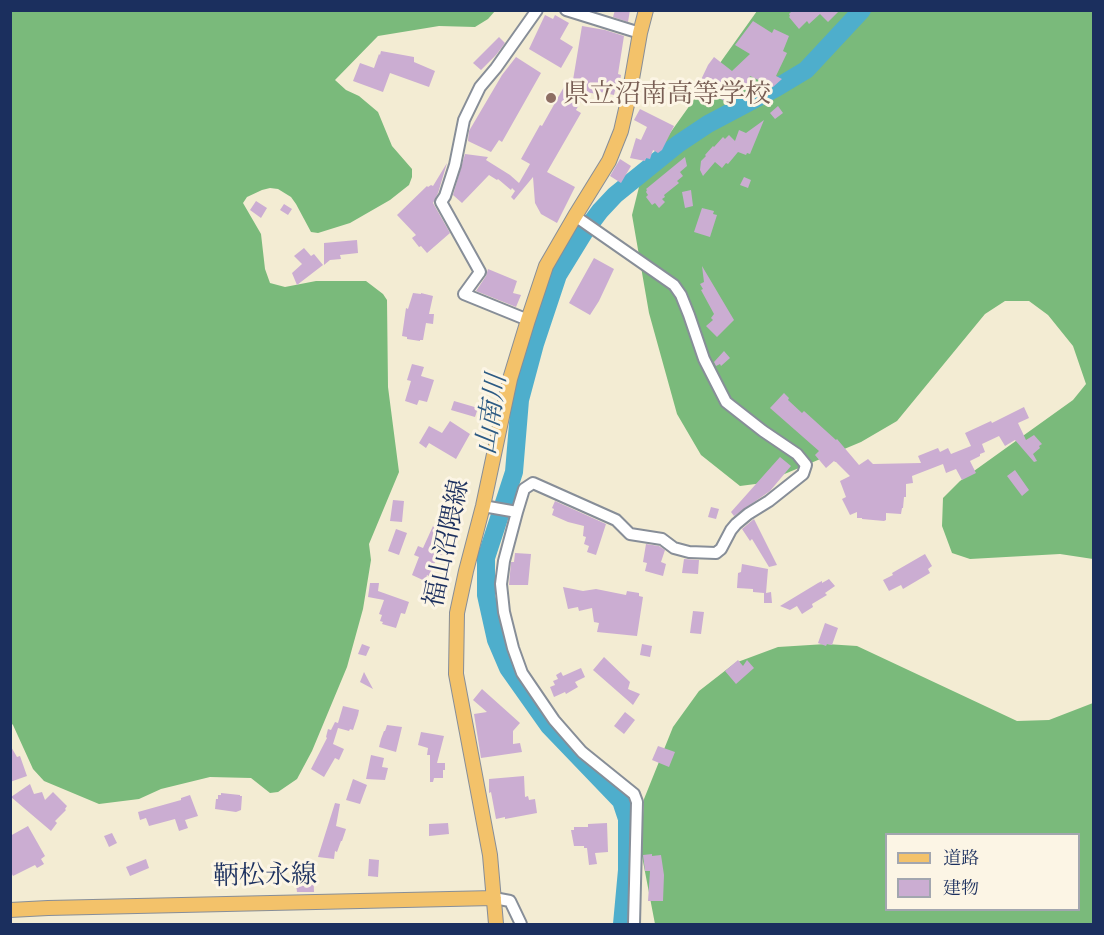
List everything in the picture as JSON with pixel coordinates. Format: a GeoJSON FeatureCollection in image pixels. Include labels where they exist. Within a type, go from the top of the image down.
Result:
{"type":"FeatureCollection","features":[{"type":"Feature","properties":{"kind":"main road","name":"福山沼隈線"},"geometry":{"type":"LineString","coordinates":[[495,898],[490,855],[456,674],[457,613],[466,571],[490,507],[510,379],[528,320],[546,266],[578,218],[609,161],[621,131],[646,10]]}},
{"type":"Feature","properties":{"kind":"main road","name":"鞆松永線"},"geometry":{"type":"LineString","coordinates":[[10,910],[495,898]]}},
{"type":"Feature","properties":{"kind":"main road"},"geometry":{"type":"LineString","coordinates":[[495,898],[496,924]]}},
{"type":"Feature","properties":{"kind":"street"},"geometry":{"type":"LineString","coordinates":[[528,320],[464,294],[480,272],[441,202],[455,165],[464,120],[480,87],[537,10]]}},
{"type":"Feature","properties":{"kind":"street"},"geometry":{"type":"LineString","coordinates":[[566,10],[640,33]]}},
{"type":"Feature","properties":{"kind":"street"},"geometry":{"type":"LineString","coordinates":[[578,218],[674,285],[681,295],[704,359],[726,402],[797,454],[806,465],[803,474],[736,524],[721,549],[716,553],[688,552],[674,548],[662,539],[630,534],[616,520],[532,483],[524,489],[504,561],[501,584],[504,612],[513,648],[522,673],[554,720],[582,752],[634,794],[637,802],[634,924]]}},
{"type":"Feature","properties":{"kind":"street"},"geometry":{"type":"LineString","coordinates":[[490,507],[516,512]]}},
{"type":"Feature","properties":{"kind":"street"},"geometry":{"type":"LineString","coordinates":[[495,898],[510,901],[521,924]]}},
{"type":"Feature","properties":{"kind":"green space"},"geometry":{"type":"Polygon","coordinates":[[[10,11],[495,11],[488,19],[475,27],[439,26],[378,36],[335,80],[378,112],[392,146],[412,169],[409,185],[390,200],[350,223],[318,233],[311,232],[291,197],[278,189],[262,190],[247,197],[243,203],[261,234],[265,269],[270,283],[285,287],[316,281],[366,281],[387,300],[388,387],[399,472],[369,544],[371,560],[363,609],[347,667],[312,751],[297,779],[278,792],[270,793],[251,778],[210,777],[161,789],[139,799],[99,804],[44,781],[33,769],[11,723],[10,11]]]}},
{"type":"Feature","properties":{"kind":"green space"},"geometry":{"type":"Polygon","coordinates":[[[757,11],[1093,11],[1093,559],[1060,554],[970,559],[952,553],[942,526],[943,498],[960,481],[1073,400],[1086,384],[1073,346],[1048,315],[1029,301],[1005,301],[985,314],[897,421],[861,442],[763,483],[740,486],[701,455],[677,414],[649,313],[632,215],[643,171],[757,11]]]}},
{"type":"Feature","properties":{"kind":"green space"},"geometry":{"type":"Polygon","coordinates":[[[826,644],[857,646],[1017,721],[1049,720],[1093,703],[1093,924],[655,924],[641,851],[644,799],[673,727],[699,691],[735,663],[778,647],[826,644]]]}},
{"type":"Feature","properties":{"kind":"building"},"geometry":{"type":"Polygon","coordinates":[[[615,10],[630,10],[628,22],[613,17],[615,10]]]}},
{"type":"Feature","properties":{"kind":"building"},"geometry":{"type":"Polygon","coordinates":[[[793,10],[840,10],[828,22],[820,14],[809,24],[807,21],[799,29],[789,17],[793,10]]]}},
{"type":"Feature","properties":{"kind":"building"},"geometry":{"type":"Polygon","coordinates":[[[545,15],[553,19],[555,15],[569,23],[560,39],[573,47],[561,68],[529,49],[545,15]]]}},
{"type":"Feature","properties":{"kind":"building"},"geometry":{"type":"Polygon","coordinates":[[[753,21],[772,33],[774,29],[789,36],[783,51],[787,53],[776,76],[782,79],[773,87],[750,76],[747,86],[736,82],[726,102],[705,90],[707,87],[699,84],[714,57],[732,71],[750,54],[735,45],[753,21]]]}},
{"type":"Feature","properties":{"kind":"building"},"geometry":{"type":"Polygon","coordinates":[[[582,26],[624,36],[618,74],[621,75],[614,95],[596,91],[596,94],[586,92],[576,110],[581,113],[547,172],[575,187],[557,223],[541,214],[535,203],[533,177],[514,200],[511,197],[515,191],[512,188],[511,190],[489,175],[462,203],[453,195],[465,154],[488,157],[486,160],[519,183],[530,164],[521,159],[565,85],[572,86],[582,26]]]}},
{"type":"Feature","properties":{"kind":"building"},"geometry":{"type":"Polygon","coordinates":[[[499,37],[505,43],[481,70],[473,63],[499,37]]]}},
{"type":"Feature","properties":{"kind":"building"},"geometry":{"type":"Polygon","coordinates":[[[381,51],[414,57],[414,62],[435,71],[429,87],[390,73],[383,92],[353,81],[360,63],[374,68],[381,51]]]}},
{"type":"Feature","properties":{"kind":"building"},"geometry":{"type":"Polygon","coordinates":[[[516,57],[541,73],[502,142],[499,140],[491,152],[468,141],[469,131],[502,75],[516,57]]]}},
{"type":"Feature","properties":{"kind":"building"},"geometry":{"type":"Polygon","coordinates":[[[778,106],[783,113],[775,119],[770,113],[778,106]]]}},
{"type":"Feature","properties":{"kind":"building"},"geometry":{"type":"Polygon","coordinates":[[[640,109],[674,126],[662,150],[658,153],[653,150],[650,159],[646,158],[645,161],[630,158],[636,138],[641,140],[647,127],[634,120],[640,109]]]}},
{"type":"Feature","properties":{"kind":"building"},"geometry":{"type":"Polygon","coordinates":[[[764,120],[750,154],[738,152],[722,168],[715,162],[703,176],[700,170],[701,161],[713,146],[729,135],[735,141],[739,130],[746,133],[764,120]]]}},
{"type":"Feature","properties":{"kind":"building"},"geometry":{"type":"Polygon","coordinates":[[[685,157],[687,166],[680,172],[683,176],[677,181],[679,183],[664,195],[662,199],[665,202],[659,208],[655,203],[652,205],[646,197],[648,195],[646,189],[685,157]]]}},
{"type":"Feature","properties":{"kind":"building"},"geometry":{"type":"Polygon","coordinates":[[[620,159],[631,166],[621,183],[610,176],[620,159]]]}},
{"type":"Feature","properties":{"kind":"building"},"geometry":{"type":"Polygon","coordinates":[[[447,163],[433,203],[450,233],[427,253],[421,246],[419,247],[412,238],[416,235],[397,215],[427,186],[433,186],[447,163]]]}},
{"type":"Feature","properties":{"kind":"building"},"geometry":{"type":"Polygon","coordinates":[[[744,177],[751,180],[748,188],[740,185],[744,177]]]}},
{"type":"Feature","properties":{"kind":"building"},"geometry":{"type":"Polygon","coordinates":[[[691,190],[693,206],[685,208],[682,192],[691,190]]]}},
{"type":"Feature","properties":{"kind":"building"},"geometry":{"type":"Polygon","coordinates":[[[256,201],[267,208],[261,218],[250,210],[256,201]]]}},
{"type":"Feature","properties":{"kind":"building"},"geometry":{"type":"Polygon","coordinates":[[[284,204],[292,209],[288,215],[280,210],[284,204]]]}},
{"type":"Feature","properties":{"kind":"building"},"geometry":{"type":"Polygon","coordinates":[[[702,208],[714,211],[713,214],[717,215],[710,237],[694,232],[702,208]]]}},
{"type":"Feature","properties":{"kind":"building"},"geometry":{"type":"Polygon","coordinates":[[[357,240],[358,253],[340,255],[341,259],[330,260],[324,265],[324,243],[357,240]]]}},
{"type":"Feature","properties":{"kind":"building"},"geometry":{"type":"Polygon","coordinates":[[[304,248],[311,256],[314,254],[323,265],[297,285],[292,273],[302,264],[294,256],[304,248]]]}},
{"type":"Feature","properties":{"kind":"building"},"geometry":{"type":"Polygon","coordinates":[[[594,258],[614,269],[590,315],[569,303],[594,258]]]}},
{"type":"Feature","properties":{"kind":"building"},"geometry":{"type":"Polygon","coordinates":[[[702,266],[734,320],[717,337],[706,326],[713,320],[711,318],[714,314],[701,290],[703,289],[700,284],[704,282],[702,266]]]}},
{"type":"Feature","properties":{"kind":"building"},"geometry":{"type":"Polygon","coordinates":[[[488,269],[517,281],[513,293],[521,295],[516,307],[476,291],[488,269]]]}},
{"type":"Feature","properties":{"kind":"building"},"geometry":{"type":"Polygon","coordinates":[[[413,293],[433,296],[429,314],[434,314],[433,324],[426,323],[423,340],[420,341],[402,336],[406,308],[408,309],[413,293]]]}},
{"type":"Feature","properties":{"kind":"building"},"geometry":{"type":"Polygon","coordinates":[[[724,351],[730,358],[721,366],[720,364],[716,366],[714,362],[724,351]]]}},
{"type":"Feature","properties":{"kind":"building"},"geometry":{"type":"Polygon","coordinates":[[[412,364],[424,367],[421,376],[434,380],[427,402],[419,400],[417,405],[405,401],[411,381],[407,380],[412,364]]]}},
{"type":"Feature","properties":{"kind":"building"},"geometry":{"type":"Polygon","coordinates":[[[784,393],[802,413],[804,411],[837,439],[859,465],[868,459],[873,464],[921,463],[918,456],[938,448],[940,452],[948,448],[951,454],[971,446],[965,433],[1024,407],[1029,418],[1018,423],[1026,440],[1034,435],[1042,444],[1033,454],[1037,461],[1034,462],[1015,440],[1005,446],[999,436],[982,444],[985,452],[970,461],[976,473],[962,480],[956,469],[946,473],[943,464],[912,476],[913,483],[906,484],[906,497],[904,497],[901,514],[886,513],[884,521],[862,519],[857,518],[857,512],[850,515],[842,499],[846,497],[840,481],[850,476],[834,461],[826,468],[815,455],[819,451],[770,408],[784,393]]]}},
{"type":"Feature","properties":{"kind":"building"},"geometry":{"type":"Polygon","coordinates":[[[454,401],[478,408],[475,417],[451,410],[454,401]]]}},
{"type":"Feature","properties":{"kind":"building"},"geometry":{"type":"Polygon","coordinates":[[[450,421],[470,434],[456,459],[429,443],[426,448],[419,443],[429,426],[442,433],[450,421]]]}},
{"type":"Feature","properties":{"kind":"building"},"geometry":{"type":"Polygon","coordinates":[[[780,457],[791,466],[770,491],[734,516],[731,512],[780,457]]]}},
{"type":"Feature","properties":{"kind":"building"},"geometry":{"type":"Polygon","coordinates":[[[1015,470],[1029,490],[1022,496],[1007,476],[1015,470]]]}},
{"type":"Feature","properties":{"kind":"building"},"geometry":{"type":"Polygon","coordinates":[[[393,500],[404,501],[402,522],[390,521],[393,500]]]}},
{"type":"Feature","properties":{"kind":"building"},"geometry":{"type":"Polygon","coordinates":[[[555,501],[606,524],[596,555],[587,552],[589,546],[584,544],[586,537],[583,536],[584,526],[552,515],[555,501]]]}},
{"type":"Feature","properties":{"kind":"building"},"geometry":{"type":"Polygon","coordinates":[[[711,507],[719,509],[716,519],[708,517],[711,507]]]}},
{"type":"Feature","properties":{"kind":"building"},"geometry":{"type":"Polygon","coordinates":[[[754,519],[777,565],[769,567],[752,539],[750,541],[742,529],[754,519]]]}},
{"type":"Feature","properties":{"kind":"building"},"geometry":{"type":"Polygon","coordinates":[[[433,526],[446,544],[425,581],[412,575],[419,557],[414,555],[418,546],[423,548],[433,526]]]}},
{"type":"Feature","properties":{"kind":"building"},"geometry":{"type":"Polygon","coordinates":[[[396,529],[407,533],[399,555],[388,551],[396,529]]]}},
{"type":"Feature","properties":{"kind":"building"},"geometry":{"type":"Polygon","coordinates":[[[646,544],[659,546],[665,550],[661,562],[666,564],[663,576],[645,571],[647,563],[643,562],[646,544]]]}},
{"type":"Feature","properties":{"kind":"building"},"geometry":{"type":"Polygon","coordinates":[[[515,553],[531,554],[528,585],[509,585],[511,562],[514,562],[515,553]]]}},
{"type":"Feature","properties":{"kind":"building"},"geometry":{"type":"Polygon","coordinates":[[[925,554],[932,566],[928,569],[930,573],[903,589],[901,585],[889,591],[883,580],[925,554]]]}},
{"type":"Feature","properties":{"kind":"building"},"geometry":{"type":"Polygon","coordinates":[[[684,559],[699,560],[698,574],[682,573],[684,559]]]}},
{"type":"Feature","properties":{"kind":"building"},"geometry":{"type":"Polygon","coordinates":[[[742,564],[768,569],[766,593],[771,592],[772,603],[764,603],[764,593],[753,592],[753,589],[737,588],[738,573],[741,572],[742,564]]]}},
{"type":"Feature","properties":{"kind":"building"},"geometry":{"type":"Polygon","coordinates":[[[829,579],[835,586],[802,614],[797,606],[790,610],[780,606],[818,583],[829,579]]]}},
{"type":"Feature","properties":{"kind":"building"},"geometry":{"type":"Polygon","coordinates":[[[370,583],[379,583],[378,591],[409,602],[405,614],[401,613],[396,628],[382,624],[383,622],[380,621],[382,615],[379,614],[384,600],[368,597],[370,583]]]}},
{"type":"Feature","properties":{"kind":"building"},"geometry":{"type":"Polygon","coordinates":[[[563,587],[583,591],[596,589],[626,595],[627,591],[639,593],[639,596],[643,597],[637,636],[597,632],[599,623],[594,622],[592,608],[579,611],[578,607],[568,609],[563,587]]]}},
{"type":"Feature","properties":{"kind":"building"},"geometry":{"type":"Polygon","coordinates":[[[693,611],[704,612],[701,634],[690,633],[693,611]]]}},
{"type":"Feature","properties":{"kind":"building"},"geometry":{"type":"Polygon","coordinates":[[[825,623],[838,628],[832,645],[827,644],[826,646],[818,643],[825,623]]]}},
{"type":"Feature","properties":{"kind":"building"},"geometry":{"type":"Polygon","coordinates":[[[362,644],[370,647],[366,656],[358,654],[362,644]]]}},
{"type":"Feature","properties":{"kind":"building"},"geometry":{"type":"Polygon","coordinates":[[[642,644],[652,646],[650,657],[640,655],[642,644]]]}},
{"type":"Feature","properties":{"kind":"building"},"geometry":{"type":"Polygon","coordinates":[[[604,657],[630,682],[628,689],[640,694],[633,705],[593,670],[604,657]]]}},
{"type":"Feature","properties":{"kind":"building"},"geometry":{"type":"Polygon","coordinates":[[[738,660],[743,666],[747,660],[754,668],[736,684],[725,671],[738,660]]]}},
{"type":"Feature","properties":{"kind":"building"},"geometry":{"type":"Polygon","coordinates":[[[581,668],[585,677],[575,682],[578,687],[566,694],[565,692],[554,697],[550,687],[555,685],[553,681],[558,679],[556,675],[561,672],[563,676],[581,668]]]}},
{"type":"Feature","properties":{"kind":"building"},"geometry":{"type":"Polygon","coordinates":[[[364,672],[373,689],[360,682],[364,672]]]}},
{"type":"Feature","properties":{"kind":"building"},"geometry":{"type":"Polygon","coordinates":[[[482,689],[520,723],[513,731],[513,744],[520,743],[522,752],[481,758],[474,714],[487,712],[473,700],[482,689]]]}},
{"type":"Feature","properties":{"kind":"building"},"geometry":{"type":"Polygon","coordinates":[[[343,706],[359,710],[358,715],[353,730],[338,728],[333,744],[344,749],[339,760],[335,758],[324,777],[311,769],[327,738],[328,729],[331,730],[335,722],[338,723],[343,706]]]}},
{"type":"Feature","properties":{"kind":"building"},"geometry":{"type":"Polygon","coordinates":[[[625,712],[635,720],[624,734],[614,726],[625,712]]]}},
{"type":"Feature","properties":{"kind":"building"},"geometry":{"type":"Polygon","coordinates":[[[387,725],[402,727],[396,752],[379,747],[387,725]]]}},
{"type":"Feature","properties":{"kind":"building"},"geometry":{"type":"Polygon","coordinates":[[[421,732],[444,736],[437,763],[445,763],[445,770],[443,770],[443,778],[434,778],[433,782],[430,782],[428,748],[418,745],[421,732]]]}},
{"type":"Feature","properties":{"kind":"building"},"geometry":{"type":"Polygon","coordinates":[[[10,745],[17,757],[20,756],[27,776],[10,782],[10,745]]]}},
{"type":"Feature","properties":{"kind":"building"},"geometry":{"type":"Polygon","coordinates":[[[658,746],[675,752],[669,767],[652,760],[658,746]]]}},
{"type":"Feature","properties":{"kind":"building"},"geometry":{"type":"Polygon","coordinates":[[[371,755],[384,758],[382,767],[388,768],[385,780],[366,779],[371,755]]]}},
{"type":"Feature","properties":{"kind":"building"},"geometry":{"type":"Polygon","coordinates":[[[524,776],[525,797],[528,796],[529,800],[535,799],[537,813],[496,819],[491,792],[489,793],[489,779],[524,776]]]}},
{"type":"Feature","properties":{"kind":"building"},"geometry":{"type":"Polygon","coordinates":[[[353,779],[367,785],[360,804],[346,800],[353,779]]]}},
{"type":"Feature","properties":{"kind":"building"},"geometry":{"type":"Polygon","coordinates":[[[30,784],[34,794],[42,792],[45,800],[53,792],[67,806],[55,821],[57,823],[51,831],[11,797],[30,784]]]}},
{"type":"Feature","properties":{"kind":"building"},"geometry":{"type":"Polygon","coordinates":[[[221,793],[242,796],[241,810],[236,812],[215,809],[216,799],[221,793]]]}},
{"type":"Feature","properties":{"kind":"building"},"geometry":{"type":"Polygon","coordinates":[[[190,795],[198,816],[185,820],[188,828],[179,831],[175,819],[149,826],[146,818],[140,820],[138,812],[181,800],[190,795]]]}},
{"type":"Feature","properties":{"kind":"building"},"geometry":{"type":"Polygon","coordinates":[[[335,803],[340,804],[336,826],[346,829],[337,852],[335,851],[334,859],[318,857],[335,803]]]}},
{"type":"Feature","properties":{"kind":"building"},"geometry":{"type":"Polygon","coordinates":[[[448,823],[449,834],[429,836],[429,824],[448,823]]]}},
{"type":"Feature","properties":{"kind":"building"},"geometry":{"type":"Polygon","coordinates":[[[607,823],[608,852],[595,853],[597,864],[589,865],[587,848],[574,846],[571,830],[574,830],[574,827],[588,827],[588,824],[607,823]]]}},
{"type":"Feature","properties":{"kind":"building"},"geometry":{"type":"Polygon","coordinates":[[[28,826],[45,856],[41,859],[44,864],[37,868],[35,865],[13,876],[10,870],[10,836],[28,826]]]}},
{"type":"Feature","properties":{"kind":"building"},"geometry":{"type":"Polygon","coordinates":[[[112,833],[117,843],[109,847],[104,836],[112,833]]]}},
{"type":"Feature","properties":{"kind":"building"},"geometry":{"type":"Polygon","coordinates":[[[652,854],[652,856],[661,855],[664,875],[663,901],[648,901],[650,871],[645,871],[643,855],[652,854]]]}},
{"type":"Feature","properties":{"kind":"building"},"geometry":{"type":"Polygon","coordinates":[[[146,859],[149,868],[130,876],[126,867],[146,859]]]}},
{"type":"Feature","properties":{"kind":"building"},"geometry":{"type":"Polygon","coordinates":[[[369,859],[379,860],[378,877],[368,876],[369,859]]]}},
{"type":"Feature","properties":{"kind":"building"},"geometry":{"type":"Polygon","coordinates":[[[313,867],[314,892],[297,892],[293,868],[313,867]]]}},
{"type":"Feature","properties":{"kind":"waterway","name":"山南川"},"geometry":{"type":"LineString","coordinates":[[622,924],[627,870],[627,819],[621,801],[549,726],[508,668],[496,640],[486,595],[486,558],[514,472],[520,400],[535,344],[558,275],[600,211],[615,195],[678,144],[708,124],[806,70],[862,10]]}},
{"type":"Feature","properties":{"kind":"place","name":"県立沼南高等学校"},"geometry":{"type":"Point","coordinates":[551,98]}}]}
